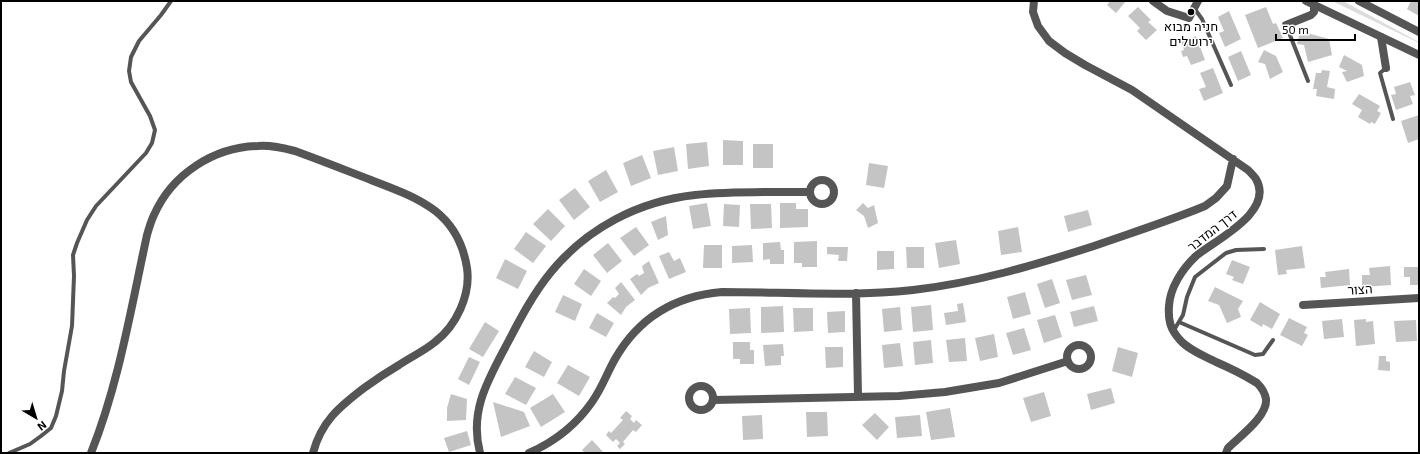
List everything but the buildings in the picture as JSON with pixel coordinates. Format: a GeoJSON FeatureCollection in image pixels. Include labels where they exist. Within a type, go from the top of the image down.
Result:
{"type":"FeatureCollection","features":[{"type":"Feature","properties":{"kind":"street","name":"דרך המדבר"},"geometry":{"type":"LineString","coordinates":[[1034,1],[1033,12],[1038,26],[1049,41],[1078,61],[1132,90],[1248,170],[1256,179],[1260,189],[1256,207],[1246,219],[1195,257],[1182,271],[1170,299],[1168,318],[1173,331]]}},
{"type":"Feature","properties":{"kind":"street"},"geometry":{"type":"LineString","coordinates":[[1153,1],[1167,11],[1189,18],[1196,5]]}},
{"type":"Feature","properties":{"kind":"street"},"geometry":{"type":"LineString","coordinates":[[1306,1],[1419,55]]}},
{"type":"Feature","properties":{"kind":"street"},"geometry":{"type":"LineString","coordinates":[[1359,1],[1419,32]]}},
{"type":"Feature","properties":{"kind":"street"},"geometry":{"type":"LineString","coordinates":[[1286,24],[1311,15],[1314,12],[1314,5]]}},
{"type":"Feature","properties":{"kind":"street"},"geometry":{"type":"LineString","coordinates":[[1381,37],[1386,68]]}},
{"type":"Feature","properties":{"kind":"street"},"geometry":{"type":"LineString","coordinates":[[91,453],[114,387],[147,235],[154,215],[168,192],[190,169],[206,159],[223,152],[241,147],[259,146],[277,147],[295,151],[411,196],[431,207],[446,220],[458,237],[465,254],[468,273],[466,292],[460,310],[450,327],[436,342],[387,372],[341,405],[325,424],[319,434],[313,453]]}},
{"type":"Feature","properties":{"kind":"street"},"geometry":{"type":"LineString","coordinates":[[529,453],[562,434],[584,414],[601,388],[615,359],[628,340],[643,324],[666,307],[693,296],[722,292],[891,292],[935,287],[999,275],[1050,260],[1205,206],[1216,198],[1227,186],[1233,160]]}},
{"type":"Feature","properties":{"kind":"street"},"geometry":{"type":"LineString","coordinates":[[480,453],[477,436],[477,418],[481,400],[488,381],[536,293],[556,267],[586,238],[605,224],[626,214],[647,205],[670,199],[719,193],[810,192]]}},
{"type":"Feature","properties":{"kind":"street"},"geometry":{"type":"LineString","coordinates":[[856,293],[858,396]]}},
{"type":"Feature","properties":{"kind":"street","name":"הצור"},"geometry":{"type":"LineString","coordinates":[[1303,305],[1419,298]]}},
{"type":"Feature","properties":{"kind":"street"},"geometry":{"type":"LineString","coordinates":[[1173,331],[1181,341],[1197,352],[1257,382],[1263,390],[1266,400],[1264,412],[1228,448],[1226,453]]}},
{"type":"Feature","properties":{"kind":"street"},"geometry":{"type":"LineString","coordinates":[[713,400],[923,394],[964,390],[1015,378],[1068,361]]}},
{"type":"Feature","properties":{"kind":"lane"},"geometry":{"type":"LineString","coordinates":[[9,453],[30,444],[41,436],[50,428],[56,416],[62,391],[72,326],[74,276],[73,255],[87,220],[96,206],[146,153],[152,143],[155,130],[150,116],[131,82],[129,71],[131,57],[139,41],[171,1]]}},
{"type":"Feature","properties":{"kind":"lane"},"geometry":{"type":"LineString","coordinates":[[1196,5],[1231,85]]}},
{"type":"Feature","properties":{"kind":"lane"},"geometry":{"type":"LineString","coordinates":[[1286,24],[1308,81]]}},
{"type":"Feature","properties":{"kind":"lane"},"geometry":{"type":"LineString","coordinates":[[1386,68],[1380,73],[1393,119]]}},
{"type":"Feature","properties":{"kind":"lane"},"geometry":{"type":"LineString","coordinates":[[1173,331],[1184,311],[1191,285],[1195,277],[1226,253],[1236,250],[1264,249]]}},
{"type":"Feature","properties":{"kind":"lane"},"geometry":{"type":"LineString","coordinates":[[1179,322],[1255,355],[1263,354],[1273,340]]}},
{"type":"Feature","properties":{"kind":"shaded area"},"geometry":{"type":"Polygon","coordinates":[[[1332,1],[1343,1],[1419,43],[1332,1]]]}},
{"type":"Feature","properties":{"kind":"place","name":"חניה מבוא ירושלים"},"geometry":{"type":"Point","coordinates":[1191,12]}}]}
